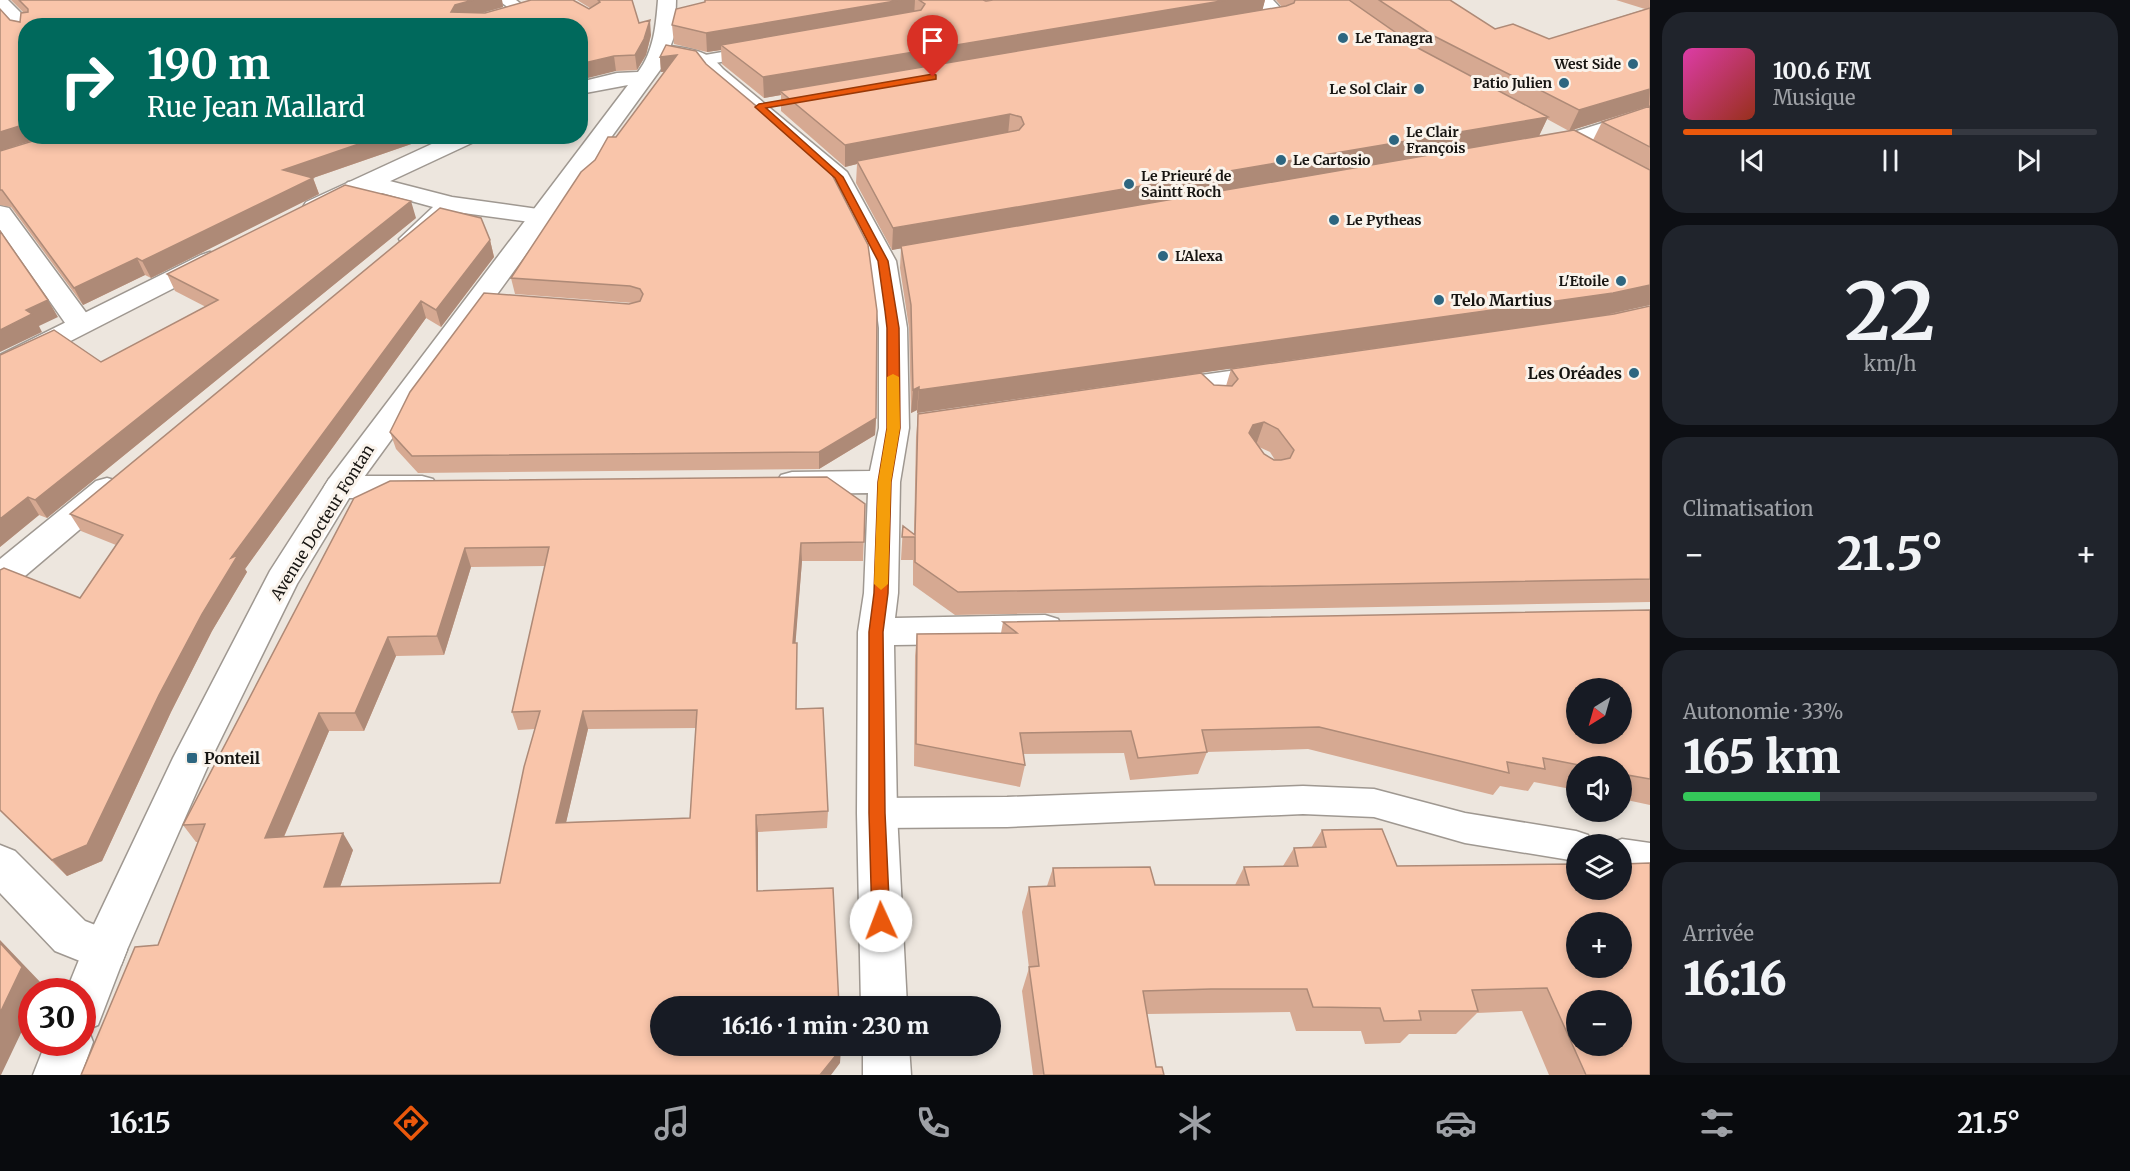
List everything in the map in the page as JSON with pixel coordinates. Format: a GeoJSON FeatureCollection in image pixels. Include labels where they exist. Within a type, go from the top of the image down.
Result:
{"type":"FeatureCollection","features":[{"type":"Feature","properties":{"kind":"street"},"geometry":{"type":"LineString","coordinates":[[652,65],[665,33],[667,0]]}},
{"type":"Feature","properties":{"kind":"street"},"geometry":{"type":"LineString","coordinates":[[1234,25],[1280,17],[1262,0]]}},
{"type":"Feature","properties":{"kind":"street"},"geometry":{"type":"LineString","coordinates":[[0,2],[18,21]]}},
{"type":"Feature","properties":{"kind":"street"},"geometry":{"type":"LineString","coordinates":[[509,8],[543,3]]}},
{"type":"Feature","properties":{"kind":"street"},"geometry":{"type":"LineString","coordinates":[[588,86],[617,79],[652,65],[710,66],[771,105],[839,177],[893,259],[893,328],[906,427],[884,482],[881,593],[876,632],[877,813],[884,996]]}},
{"type":"Feature","properties":{"kind":"street","name":"Avenue Docteur Fontan"},"geometry":{"type":"LineString","coordinates":[[94,978],[192,758],[282,580],[340,487],[490,302],[538,216],[652,65]]}},
{"type":"Feature","properties":{"kind":"street"},"geometry":{"type":"LineString","coordinates":[[1518,150],[1564,142],[1650,114]]}},
{"type":"Feature","properties":{"kind":"street"},"geometry":{"type":"LineString","coordinates":[[1533,125],[1593,157]]}},
{"type":"Feature","properties":{"kind":"street"},"geometry":{"type":"LineString","coordinates":[[298,216],[450,144]]}},
{"type":"Feature","properties":{"kind":"street"},"geometry":{"type":"LineString","coordinates":[[839,177],[864,172]]}},
{"type":"Feature","properties":{"kind":"street"},"geometry":{"type":"LineString","coordinates":[[356,187],[382,186],[451,204],[538,216]]}},
{"type":"Feature","properties":{"kind":"street"},"geometry":{"type":"LineString","coordinates":[[391,255],[451,204]]}},
{"type":"Feature","properties":{"kind":"street"},"geometry":{"type":"LineString","coordinates":[[0,213],[80,324]]}},
{"type":"Feature","properties":{"kind":"street"},"geometry":{"type":"LineString","coordinates":[[0,366],[236,247]]}},
{"type":"Feature","properties":{"kind":"street"},"geometry":{"type":"LineString","coordinates":[[1143,392],[1209,393],[1295,370]]}},
{"type":"Feature","properties":{"kind":"street"},"geometry":{"type":"LineString","coordinates":[[0,578],[127,473]]}},
{"type":"Feature","properties":{"kind":"street"},"geometry":{"type":"LineString","coordinates":[[765,484],[884,482]]}},
{"type":"Feature","properties":{"kind":"street"},"geometry":{"type":"LineString","coordinates":[[340,487],[455,487]]}},
{"type":"Feature","properties":{"kind":"street"},"geometry":{"type":"LineString","coordinates":[[876,632],[1078,628]]}},
{"type":"Feature","properties":{"kind":"street"},"geometry":{"type":"LineString","coordinates":[[0,864],[70,936],[105,950]]}},
{"type":"Feature","properties":{"kind":"street"},"geometry":{"type":"LineString","coordinates":[[57,1075],[64,1056]]}},
{"type":"Feature","properties":{"kind":"street"},"geometry":{"type":"LineString","coordinates":[[886,1056],[887,1075]]}},
{"type":"Feature","properties":{"kind":"lane"},"geometry":{"type":"LineString","coordinates":[[710,66],[775,48]]}},
{"type":"Feature","properties":{"kind":"lane"},"geometry":{"type":"LineString","coordinates":[[877,813],[1007,812],[1303,800],[1374,803],[1474,830],[1566,844]]}},
{"type":"Feature","properties":{"kind":"lane"},"geometry":{"type":"LineString","coordinates":[[1632,856],[1650,860]]}},
{"type":"Feature","properties":{"kind":"building"},"geometry":{"type":"Polygon","coordinates":[[[19,0],[473,0],[455,5],[451,12],[485,13],[531,0],[573,0],[589,9],[600,2],[598,0],[632,0],[639,23],[650,20],[644,39],[635,55],[614,56],[588,62],[588,18],[20,18],[21,13],[28,12],[19,0]]]}},
{"type":"Feature","properties":{"kind":"building"},"geometry":{"type":"Polygon","coordinates":[[[705,0],[901,0],[706,33],[672,25],[676,9],[705,2],[705,0]]]}},
{"type":"Feature","properties":{"kind":"building"},"geometry":{"type":"Polygon","coordinates":[[[919,0],[1227,0],[763,77],[721,45],[921,10],[925,4],[919,0]]]}},
{"type":"Feature","properties":{"kind":"building"},"geometry":{"type":"Polygon","coordinates":[[[1295,0],[1349,0],[1418,48],[1548,117],[893,228],[857,161],[1019,130],[1024,124],[1021,117],[1010,114],[845,145],[780,91],[1286,6],[1294,3],[1295,0]]]}},
{"type":"Feature","properties":{"kind":"building"},"geometry":{"type":"Polygon","coordinates":[[[1379,0],[1450,0],[1495,29],[1513,24],[1549,39],[1650,8],[1650,89],[1579,110],[1434,36],[1379,0]]]}},
{"type":"Feature","properties":{"kind":"building"},"geometry":{"type":"Polygon","coordinates":[[[0,9],[10,20],[18,22],[18,126],[0,132],[0,9]]]}},
{"type":"Feature","properties":{"kind":"building"},"geometry":{"type":"Polygon","coordinates":[[[666,45],[696,51],[706,64],[827,165],[868,245],[877,311],[876,418],[819,452],[412,456],[390,432],[410,392],[484,293],[629,304],[640,301],[643,294],[640,289],[630,286],[511,278],[581,172],[595,160],[608,137],[616,137],[677,55],[660,57],[666,45]]]}},
{"type":"Feature","properties":{"kind":"building"},"geometry":{"type":"Polygon","coordinates":[[[1650,106],[1650,147],[1602,122],[1650,106]]]}},
{"type":"Feature","properties":{"kind":"building"},"geometry":{"type":"Polygon","coordinates":[[[1574,130],[1650,170],[1650,285],[1613,293],[919,390],[919,387],[913,390],[911,305],[901,246],[1574,130]]]}},
{"type":"Feature","properties":{"kind":"building"},"geometry":{"type":"Polygon","coordinates":[[[23,144],[359,144],[283,170],[313,178],[142,261],[137,258],[74,288],[0,190],[0,151],[23,144]]]}},
{"type":"Feature","properties":{"kind":"building"},"geometry":{"type":"Polygon","coordinates":[[[345,185],[411,201],[35,500],[28,497],[0,519],[0,355],[54,330],[101,362],[218,300],[167,274],[345,185]]]}},
{"type":"Feature","properties":{"kind":"building"},"geometry":{"type":"Polygon","coordinates":[[[440,208],[481,218],[490,240],[436,310],[421,301],[231,558],[238,555],[202,614],[159,695],[87,845],[52,860],[0,810],[0,570],[4,568],[80,598],[123,535],[70,514],[440,208]]]}},
{"type":"Feature","properties":{"kind":"building"},"geometry":{"type":"Polygon","coordinates":[[[0,231],[48,300],[26,310],[32,314],[0,330],[0,231]]]}},
{"type":"Feature","properties":{"kind":"building"},"geometry":{"type":"Polygon","coordinates":[[[1650,306],[1650,579],[958,592],[915,562],[915,537],[902,537],[903,526],[915,535],[918,414],[1201,373],[1214,385],[1232,386],[1238,379],[1231,369],[1614,314],[1650,306]],[[1264,422],[1253,425],[1249,433],[1264,454],[1274,460],[1290,458],[1294,450],[1278,429],[1264,422]]]}},
{"type":"Feature","properties":{"kind":"building"},"geometry":{"type":"Polygon","coordinates":[[[827,477],[865,504],[864,542],[801,543],[793,643],[797,643],[796,709],[823,708],[828,811],[756,815],[757,891],[833,888],[838,996],[650,996],[650,1056],[835,1056],[820,1075],[81,1075],[89,1056],[96,1056],[96,1039],[135,947],[158,945],[205,824],[183,825],[354,498],[390,481],[827,477]],[[549,547],[465,548],[437,636],[388,637],[355,713],[319,713],[265,838],[343,833],[324,887],[500,883],[524,767],[540,711],[512,712],[549,547]],[[697,710],[583,711],[556,823],[690,818],[697,710]]]}},
{"type":"Feature","properties":{"kind":"building"},"geometry":{"type":"Polygon","coordinates":[[[1650,610],[1650,779],[1632,776],[1632,756],[1566,756],[1566,762],[1543,758],[1545,769],[1507,762],[1509,773],[1319,727],[1202,730],[1207,752],[1138,758],[1131,731],[1020,733],[1025,765],[916,744],[917,634],[1017,633],[1003,622],[1650,610]]]}},
{"type":"Feature","properties":{"kind":"building"},"geometry":{"type":"Polygon","coordinates":[[[1382,829],[1397,866],[1566,864],[1566,900],[1632,900],[1632,864],[1650,863],[1650,1075],[1586,1075],[1577,1056],[1632,1056],[1632,990],[1566,990],[1566,1030],[1547,988],[1472,990],[1478,1011],[1419,1011],[1421,1020],[1384,1021],[1380,1008],[1313,1007],[1307,989],[1143,991],[1156,1067],[1162,1067],[1164,1075],[1044,1075],[1029,967],[1039,966],[1029,887],[1055,886],[1053,868],[1150,867],[1155,885],[1249,885],[1244,867],[1298,866],[1294,848],[1326,847],[1322,830],[1382,829]]]}},
{"type":"Feature","properties":{"kind":"building"},"geometry":{"type":"Polygon","coordinates":[[[0,943],[22,967],[0,1013],[0,943]]]}},
{"type":"Feature","properties":{"kind":"slow traffic"},"geometry":{"type":"LineString","coordinates":[[881,584],[884,482],[894,428],[893,377]]}},
{"type":"Feature","properties":{"kind":"place","name":"Le Tanagra"},"geometry":{"type":"Point","coordinates":[1343,38]}},
{"type":"Feature","properties":{"kind":"place","name":"West Side"},"geometry":{"type":"Point","coordinates":[1633,64]}},
{"type":"Feature","properties":{"kind":"place","name":"Patio Julien"},"geometry":{"type":"Point","coordinates":[1564,83]}},
{"type":"Feature","properties":{"kind":"place","name":"Le Sol Clair"},"geometry":{"type":"Point","coordinates":[1419,89]}},
{"type":"Feature","properties":{"kind":"place","name":"Le Clair François"},"geometry":{"type":"Point","coordinates":[1394,140]}},
{"type":"Feature","properties":{"kind":"place","name":"Le Cartosio"},"geometry":{"type":"Point","coordinates":[1281,160]}},
{"type":"Feature","properties":{"kind":"place","name":"Le Prieuré de Saintt Roch"},"geometry":{"type":"Point","coordinates":[1129,184]}},
{"type":"Feature","properties":{"kind":"place","name":"Le Pytheas"},"geometry":{"type":"Point","coordinates":[1334,220]}},
{"type":"Feature","properties":{"kind":"place","name":"L'Alexa"},"geometry":{"type":"Point","coordinates":[1163,256]}},
{"type":"Feature","properties":{"kind":"place","name":"L'Etoile"},"geometry":{"type":"Point","coordinates":[1621,281]}},
{"type":"Feature","properties":{"kind":"place","name":"Telo Martius"},"geometry":{"type":"Point","coordinates":[1439,300]}},
{"type":"Feature","properties":{"kind":"place","name":"Les Oréades"},"geometry":{"type":"Point","coordinates":[1634,373]}},
{"type":"Feature","properties":{"kind":"place","name":"Ponteil"},"geometry":{"type":"Point","coordinates":[192,758]}},
{"type":"Feature","properties":{"kind":"route"},"geometry":{"type":"LineString","coordinates":[[881,921],[877,813],[876,632],[881,593],[884,482],[894,428],[893,328],[883,261],[839,177],[759,107],[933,77]]}}]}
